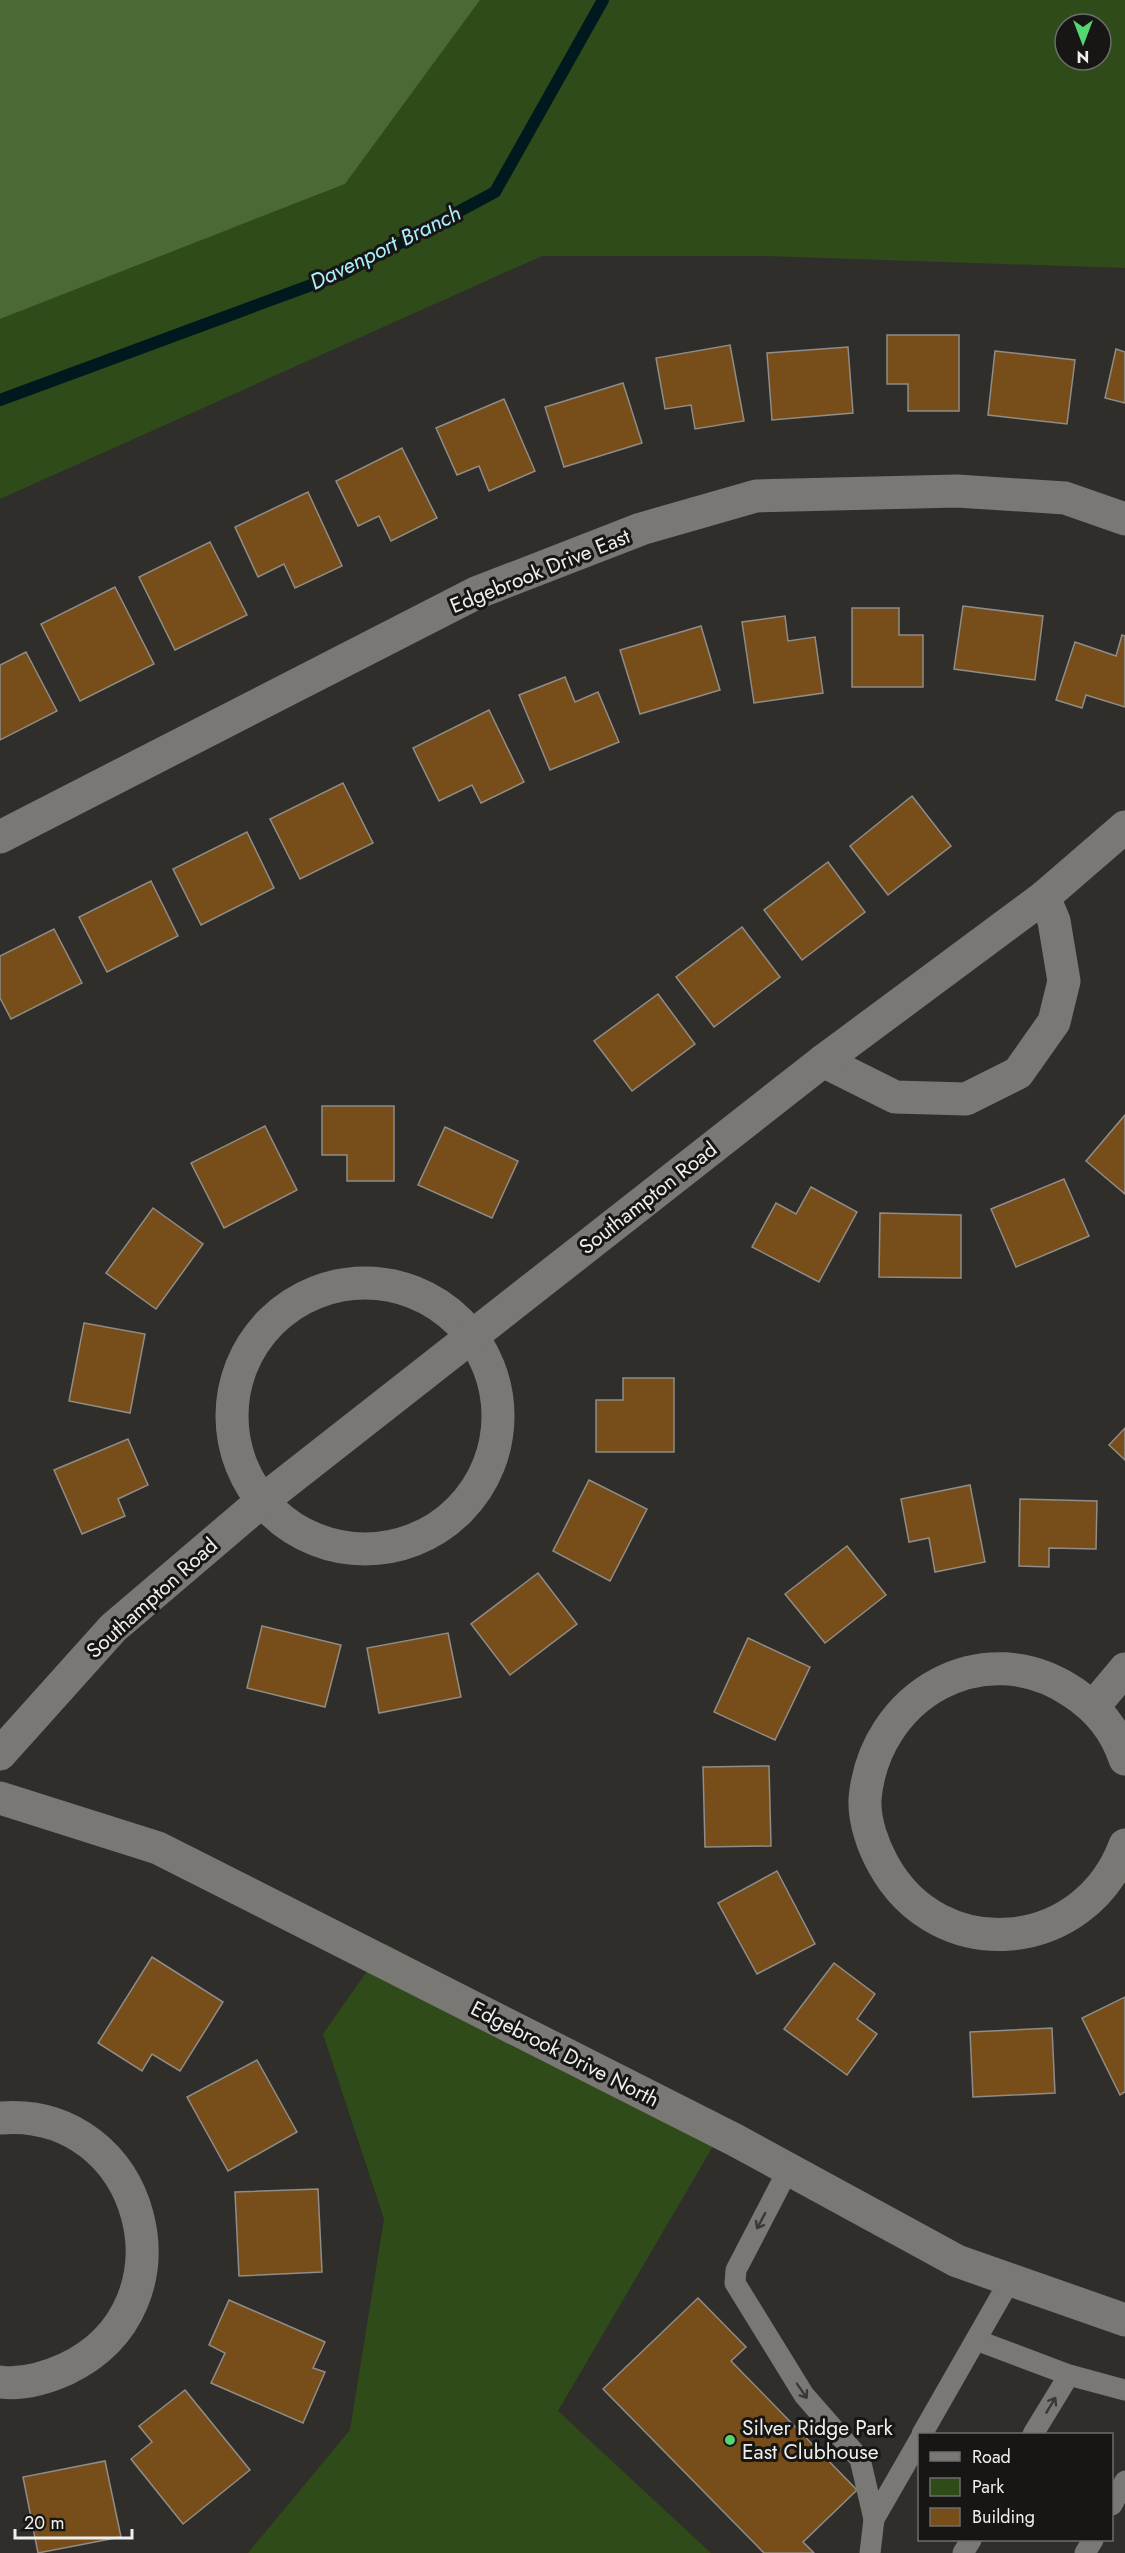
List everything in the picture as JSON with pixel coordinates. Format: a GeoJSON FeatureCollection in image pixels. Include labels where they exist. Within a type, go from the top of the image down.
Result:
{"type":"FeatureCollection","features":[{"type":"Feature","properties":{"kind":"street","name":"Edgebrook Drive East"},"geometry":{"type":"LineString","coordinates":[[0,837],[476,593],[641,529],[756,496],[957,491],[1065,498],[1125,519]]}},
{"type":"Feature","properties":{"kind":"street","name":"Southampton Road"},"geometry":{"type":"LineString","coordinates":[[0,1754],[113,1628],[262,1501],[472,1334],[824,1061],[1044,897],[1125,827]]}},
{"type":"Feature","properties":{"kind":"street"},"geometry":{"type":"LineString","coordinates":[[824,1061],[895,1097],[966,1099],[1018,1073],[1054,1022],[1064,981],[1054,921],[1044,897]]}},
{"type":"Feature","properties":{"kind":"street"},"geometry":{"type":"LineString","coordinates":[[360,1282],[402,1288],[441,1306],[472,1334],[493,1375],[500,1420],[490,1466],[466,1505],[429,1534],[386,1548],[340,1548],[297,1531],[262,1501],[240,1464],[231,1423],[236,1381],[254,1342],[282,1311],[319,1291],[360,1282]]}},
{"type":"Feature","properties":{"kind":"street"},"geometry":{"type":"LineString","coordinates":[[1125,1759],[1119,1742],[1094,1706],[1057,1681],[1014,1669],[969,1671],[928,1689],[894,1719],[873,1758],[865,1802],[873,1846],[894,1885],[926,1914],[966,1932],[1010,1935],[1053,1925],[1089,1902],[1117,1867],[1125,1845]]}},
{"type":"Feature","properties":{"kind":"street"},"geometry":{"type":"LineString","coordinates":[[1094,1706],[1125,1669]]}},
{"type":"Feature","properties":{"kind":"street","name":"Edgebrook Drive North"},"geometry":{"type":"LineString","coordinates":[[0,1798],[158,1848],[788,2170],[957,2261],[1125,2320]]}},
{"type":"Feature","properties":{"kind":"street"},"geometry":{"type":"LineString","coordinates":[[0,2118],[20,2116],[60,2126],[95,2147],[122,2177],[139,2215],[144,2255],[136,2295],[116,2331],[85,2360],[46,2378],[0,2382]]}},
{"type":"Feature","properties":{"kind":"lane"},"geometry":{"type":"LineString","coordinates":[[788,2170],[736,2270],[735,2283],[804,2395],[860,2459],[874,2519],[870,2553]]}},
{"type":"Feature","properties":{"kind":"lane"},"geometry":{"type":"LineString","coordinates":[[923,2433],[1011,2280]]}},
{"type":"Feature","properties":{"kind":"lane"},"geometry":{"type":"LineString","coordinates":[[976,2340],[1069,2375],[1125,2390]]}},
{"type":"Feature","properties":{"kind":"lane"},"geometry":{"type":"LineString","coordinates":[[1034,2433],[1069,2375]]}},
{"type":"Feature","properties":{"kind":"lane"},"geometry":{"type":"LineString","coordinates":[[874,2519],[918,2442]]}},
{"type":"Feature","properties":{"kind":"lane"},"geometry":{"type":"LineString","coordinates":[[1113,2503],[1125,2481]]}},
{"type":"Feature","properties":{"kind":"green space"},"geometry":{"type":"Polygon","coordinates":[[[0,0],[480,0],[345,184],[0,319],[0,0]]]}},
{"type":"Feature","properties":{"kind":"green space"},"geometry":{"type":"Polygon","coordinates":[[[480,0],[1125,0],[1125,268],[765,256],[542,256],[0,499],[0,319],[345,184],[480,0]]]}},
{"type":"Feature","properties":{"kind":"green space"},"geometry":{"type":"Polygon","coordinates":[[[386,1944],[719,2136],[558,2411],[711,2553],[248,2553],[350,2430],[384,2219],[323,2034],[386,1944]]]}},
{"type":"Feature","properties":{"kind":"building"},"geometry":{"type":"Polygon","coordinates":[[[887,335],[959,335],[959,411],[908,411],[908,384],[887,384],[887,335]]]}},
{"type":"Feature","properties":{"kind":"building"},"geometry":{"type":"Polygon","coordinates":[[[730,345],[744,421],[695,429],[691,405],[665,409],[656,358],[730,345]]]}},
{"type":"Feature","properties":{"kind":"building"},"geometry":{"type":"Polygon","coordinates":[[[848,347],[853,413],[772,420],[767,353],[848,347]]]}},
{"type":"Feature","properties":{"kind":"building"},"geometry":{"type":"Polygon","coordinates":[[[1116,349],[1125,352],[1125,403],[1105,398],[1116,349]]]}},
{"type":"Feature","properties":{"kind":"building"},"geometry":{"type":"Polygon","coordinates":[[[995,351],[1075,360],[1067,424],[988,415],[995,351]]]}},
{"type":"Feature","properties":{"kind":"building"},"geometry":{"type":"Polygon","coordinates":[[[623,383],[642,443],[564,467],[545,407],[623,383]]]}},
{"type":"Feature","properties":{"kind":"building"},"geometry":{"type":"Polygon","coordinates":[[[504,399],[535,471],[489,491],[479,466],[457,475],[436,428],[504,399]]]}},
{"type":"Feature","properties":{"kind":"building"},"geometry":{"type":"Polygon","coordinates":[[[402,448],[437,518],[391,541],[379,516],[358,526],[336,481],[402,448]]]}},
{"type":"Feature","properties":{"kind":"building"},"geometry":{"type":"Polygon","coordinates":[[[308,492],[342,566],[295,588],[284,564],[258,577],[235,527],[308,492]]]}},
{"type":"Feature","properties":{"kind":"building"},"geometry":{"type":"Polygon","coordinates":[[[210,542],[247,615],[175,650],[139,577],[210,542]]]}},
{"type":"Feature","properties":{"kind":"building"},"geometry":{"type":"Polygon","coordinates":[[[115,587],[154,664],[80,701],[41,624],[115,587]]]}},
{"type":"Feature","properties":{"kind":"building"},"geometry":{"type":"Polygon","coordinates":[[[963,606],[1043,616],[1035,680],[954,669],[963,606]]]}},
{"type":"Feature","properties":{"kind":"building"},"geometry":{"type":"Polygon","coordinates":[[[852,608],[899,608],[899,635],[923,635],[923,687],[852,687],[852,608]]]}},
{"type":"Feature","properties":{"kind":"building"},"geometry":{"type":"Polygon","coordinates":[[[785,616],[788,641],[815,637],[823,693],[754,703],[742,622],[785,616]]]}},
{"type":"Feature","properties":{"kind":"building"},"geometry":{"type":"Polygon","coordinates":[[[701,626],[720,690],[640,714],[620,650],[701,626]]]}},
{"type":"Feature","properties":{"kind":"building"},"geometry":{"type":"Polygon","coordinates":[[[1122,635],[1125,636],[1125,707],[1086,695],[1082,708],[1056,700],[1075,642],[1116,656],[1122,635]]]}},
{"type":"Feature","properties":{"kind":"building"},"geometry":{"type":"Polygon","coordinates":[[[26,652],[57,711],[0,740],[0,665],[26,652]]]}},
{"type":"Feature","properties":{"kind":"building"},"geometry":{"type":"Polygon","coordinates":[[[565,677],[575,702],[598,692],[619,742],[550,770],[519,695],[565,677]]]}},
{"type":"Feature","properties":{"kind":"building"},"geometry":{"type":"Polygon","coordinates":[[[489,710],[524,782],[481,803],[472,785],[439,801],[413,748],[489,710]]]}},
{"type":"Feature","properties":{"kind":"building"},"geometry":{"type":"Polygon","coordinates":[[[343,783],[373,843],[300,879],[270,819],[343,783]]]}},
{"type":"Feature","properties":{"kind":"building"},"geometry":{"type":"Polygon","coordinates":[[[912,796],[951,846],[888,895],[850,846],[912,796]]]}},
{"type":"Feature","properties":{"kind":"building"},"geometry":{"type":"Polygon","coordinates":[[[247,832],[274,888],[201,925],[173,869],[247,832]]]}},
{"type":"Feature","properties":{"kind":"building"},"geometry":{"type":"Polygon","coordinates":[[[828,862],[865,912],[802,960],[764,910],[828,862]]]}},
{"type":"Feature","properties":{"kind":"building"},"geometry":{"type":"Polygon","coordinates":[[[151,881],[178,936],[107,972],[79,917],[151,881]]]}},
{"type":"Feature","properties":{"kind":"building"},"geometry":{"type":"Polygon","coordinates":[[[742,927],[780,977],[714,1027],[676,977],[742,927]]]}},
{"type":"Feature","properties":{"kind":"building"},"geometry":{"type":"Polygon","coordinates":[[[54,929],[82,983],[11,1019],[0,998],[0,956],[54,929]]]}},
{"type":"Feature","properties":{"kind":"building"},"geometry":{"type":"Polygon","coordinates":[[[658,994],[695,1044],[632,1091],[594,1041],[658,994]]]}},
{"type":"Feature","properties":{"kind":"building"},"geometry":{"type":"Polygon","coordinates":[[[322,1106],[394,1106],[394,1181],[347,1181],[347,1155],[322,1155],[322,1106]]]}},
{"type":"Feature","properties":{"kind":"building"},"geometry":{"type":"Polygon","coordinates":[[[1125,1115],[1125,1194],[1086,1161],[1125,1115]]]}},
{"type":"Feature","properties":{"kind":"building"},"geometry":{"type":"Polygon","coordinates":[[[265,1126],[297,1190],[224,1228],[191,1163],[265,1126]]]}},
{"type":"Feature","properties":{"kind":"building"},"geometry":{"type":"Polygon","coordinates":[[[445,1127],[518,1161],[492,1218],[418,1185],[445,1127]]]}},
{"type":"Feature","properties":{"kind":"building"},"geometry":{"type":"Polygon","coordinates":[[[1064,1179],[1089,1236],[1016,1267],[991,1209],[1064,1179]]]}},
{"type":"Feature","properties":{"kind":"building"},"geometry":{"type":"Polygon","coordinates":[[[811,1187],[857,1212],[819,1282],[752,1247],[776,1203],[796,1214],[811,1187]]]}},
{"type":"Feature","properties":{"kind":"building"},"geometry":{"type":"Polygon","coordinates":[[[153,1208],[203,1244],[156,1309],[106,1273],[153,1208]]]}},
{"type":"Feature","properties":{"kind":"building"},"geometry":{"type":"Polygon","coordinates":[[[880,1213],[961,1215],[961,1278],[879,1277],[880,1213]]]}},
{"type":"Feature","properties":{"kind":"building"},"geometry":{"type":"Polygon","coordinates":[[[84,1323],[145,1334],[130,1413],[69,1401],[84,1323]]]}},
{"type":"Feature","properties":{"kind":"building"},"geometry":{"type":"Polygon","coordinates":[[[623,1378],[674,1378],[674,1452],[596,1452],[596,1400],[623,1400],[623,1378]]]}},
{"type":"Feature","properties":{"kind":"building"},"geometry":{"type":"Polygon","coordinates":[[[1125,1428],[1125,1460],[1109,1445],[1125,1428]]]}},
{"type":"Feature","properties":{"kind":"building"},"geometry":{"type":"Polygon","coordinates":[[[128,1439],[148,1485],[118,1499],[125,1516],[82,1534],[54,1470],[128,1439]]]}},
{"type":"Feature","properties":{"kind":"building"},"geometry":{"type":"Polygon","coordinates":[[[589,1480],[647,1509],[610,1581],[553,1551],[589,1480]]]}},
{"type":"Feature","properties":{"kind":"building"},"geometry":{"type":"Polygon","coordinates":[[[970,1485],[985,1562],[935,1572],[929,1538],[909,1542],[901,1499],[970,1485]]]}},
{"type":"Feature","properties":{"kind":"building"},"geometry":{"type":"Polygon","coordinates":[[[1020,1499],[1097,1501],[1096,1549],[1049,1548],[1049,1567],[1019,1566],[1020,1499]]]}},
{"type":"Feature","properties":{"kind":"building"},"geometry":{"type":"Polygon","coordinates":[[[847,1546],[886,1595],[825,1643],[785,1594],[847,1546]]]}},
{"type":"Feature","properties":{"kind":"building"},"geometry":{"type":"Polygon","coordinates":[[[538,1573],[577,1624],[510,1675],[471,1624],[538,1573]]]}},
{"type":"Feature","properties":{"kind":"building"},"geometry":{"type":"Polygon","coordinates":[[[262,1626],[341,1645],[325,1707],[247,1688],[262,1626]]]}},
{"type":"Feature","properties":{"kind":"building"},"geometry":{"type":"Polygon","coordinates":[[[448,1633],[461,1697],[379,1713],[367,1648],[448,1633]]]}},
{"type":"Feature","properties":{"kind":"building"},"geometry":{"type":"Polygon","coordinates":[[[748,1638],[810,1667],[775,1740],[714,1712],[748,1638]]]}},
{"type":"Feature","properties":{"kind":"building"},"geometry":{"type":"Polygon","coordinates":[[[769,1766],[771,1846],[705,1847],[703,1767],[769,1766]]]}},
{"type":"Feature","properties":{"kind":"building"},"geometry":{"type":"Polygon","coordinates":[[[777,1871],[815,1944],[757,1974],[718,1903],[777,1871]]]}},
{"type":"Feature","properties":{"kind":"building"},"geometry":{"type":"Polygon","coordinates":[[[152,1957],[223,2002],[180,2071],[152,2054],[142,2071],[98,2043],[152,1957]]]}},
{"type":"Feature","properties":{"kind":"building"},"geometry":{"type":"Polygon","coordinates":[[[834,1963],[875,1994],[857,2019],[877,2034],[847,2075],[784,2029],[834,1963]]]}},
{"type":"Feature","properties":{"kind":"building"},"geometry":{"type":"Polygon","coordinates":[[[1125,1997],[1125,2092],[1120,2095],[1082,2018],[1125,1997]]]}},
{"type":"Feature","properties":{"kind":"building"},"geometry":{"type":"Polygon","coordinates":[[[1052,2028],[1055,2093],[973,2097],[970,2032],[1052,2028]]]}},
{"type":"Feature","properties":{"kind":"building"},"geometry":{"type":"Polygon","coordinates":[[[257,2060],[297,2132],[228,2171],[187,2097],[257,2060]]]}},
{"type":"Feature","properties":{"kind":"building"},"geometry":{"type":"Polygon","coordinates":[[[318,2189],[322,2272],[239,2276],[235,2192],[318,2189]]]}},
{"type":"Feature","properties":{"kind":"building","name":"Silver Ridge Park East Clubhouse"},"geometry":{"type":"Polygon","coordinates":[[[698,2298],[746,2347],[731,2361],[857,2490],[803,2542],[814,2553],[764,2553],[603,2389],[698,2298]]]}},
{"type":"Feature","properties":{"kind":"building"},"geometry":{"type":"Polygon","coordinates":[[[229,2300],[325,2342],[313,2368],[325,2372],[303,2423],[211,2383],[225,2353],[209,2345],[229,2300]]]}},
{"type":"Feature","properties":{"kind":"building"},"geometry":{"type":"Polygon","coordinates":[[[185,2390],[250,2470],[183,2524],[131,2459],[152,2442],[139,2426],[185,2390]]]}},
{"type":"Feature","properties":{"kind":"building"},"geometry":{"type":"Polygon","coordinates":[[[105,2461],[121,2537],[38,2553],[23,2477],[105,2461]]]}},
{"type":"Feature","properties":{"kind":"waterway","name":"Davenport Branch"},"geometry":{"type":"LineString","coordinates":[[0,400],[344,273],[495,192],[603,0]]}},
{"type":"Feature","properties":{"kind":"place","name":"Silver Ridge Park East Clubhouse"},"geometry":{"type":"Point","coordinates":[730,2440]}}]}
